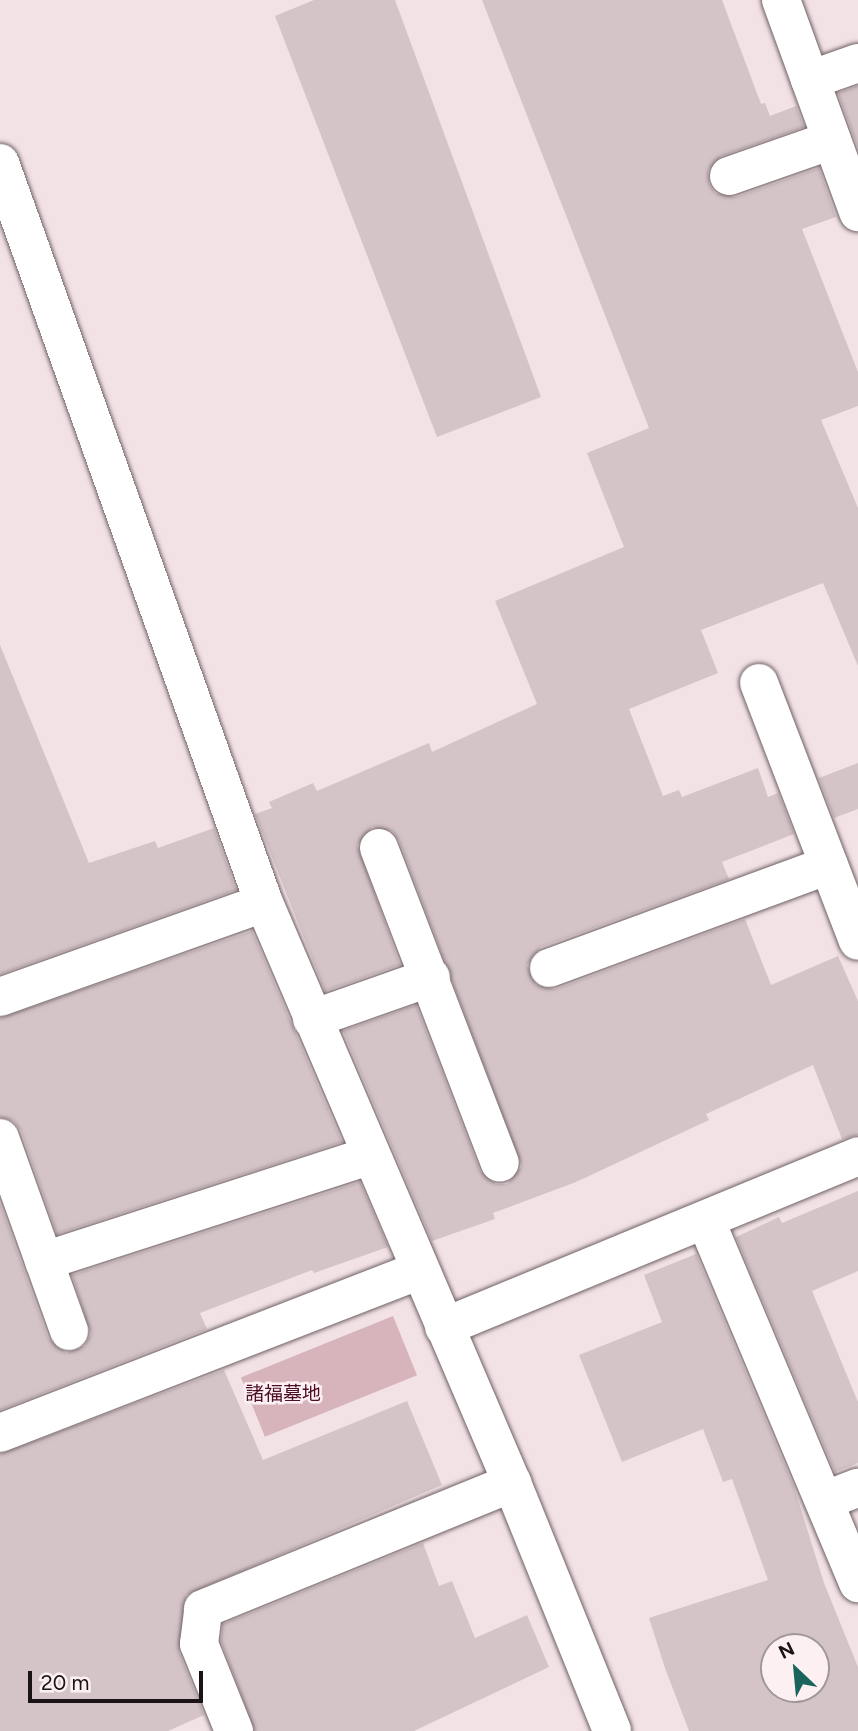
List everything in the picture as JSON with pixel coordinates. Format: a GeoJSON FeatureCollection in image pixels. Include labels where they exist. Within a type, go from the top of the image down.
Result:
{"type":"FeatureCollection","features":[{"type":"Feature","properties":{"kind":"street"},"geometry":{"type":"LineString","coordinates":[[781,0],[858,212]]}},
{"type":"Feature","properties":{"kind":"street"},"geometry":{"type":"LineString","coordinates":[[810,80],[858,63]]}},
{"type":"Feature","properties":{"kind":"street"},"geometry":{"type":"LineString","coordinates":[[729,176],[832,140]]}},
{"type":"Feature","properties":{"kind":"street"},"geometry":{"type":"LineString","coordinates":[[0,163],[264,903],[418,1271],[512,1483],[612,1731]]}},
{"type":"Feature","properties":{"kind":"street"},"geometry":{"type":"LineString","coordinates":[[758,683],[858,941]]}},
{"type":"Feature","properties":{"kind":"street"},"geometry":{"type":"LineString","coordinates":[[379,848],[431,977],[500,1163]]}},
{"type":"Feature","properties":{"kind":"street"},"geometry":{"type":"LineString","coordinates":[[549,968],[828,864]]}},
{"type":"Feature","properties":{"kind":"street"},"geometry":{"type":"LineString","coordinates":[[0,997],[264,903]]}},
{"type":"Feature","properties":{"kind":"street"},"geometry":{"type":"LineString","coordinates":[[312,1019],[431,977]]}},
{"type":"Feature","properties":{"kind":"street"},"geometry":{"type":"LineString","coordinates":[[0,1138],[69,1331]]}},
{"type":"Feature","properties":{"kind":"street"},"geometry":{"type":"LineString","coordinates":[[44,1261],[369,1156]]}},
{"type":"Feature","properties":{"kind":"street"},"geometry":{"type":"LineString","coordinates":[[444,1327],[858,1156]]}},
{"type":"Feature","properties":{"kind":"street"},"geometry":{"type":"LineString","coordinates":[[706,1221],[842,1494],[858,1583]]}},
{"type":"Feature","properties":{"kind":"street"},"geometry":{"type":"LineString","coordinates":[[0,1433],[418,1271]]}},
{"type":"Feature","properties":{"kind":"street"},"geometry":{"type":"LineString","coordinates":[[234,1731],[199,1644],[203,1609],[512,1483]]}},
{"type":"Feature","properties":{"kind":"green space","name":"諸福墓地"},"geometry":{"type":"Polygon","coordinates":[[[393,1316],[417,1375],[265,1437],[241,1377],[393,1316]]]}},
{"type":"Feature","properties":{"kind":"building"},"geometry":{"type":"Polygon","coordinates":[[[314,0],[395,0],[541,397],[437,437],[275,16],[314,0]]]}},
{"type":"Feature","properties":{"kind":"building"},"geometry":{"type":"Polygon","coordinates":[[[482,0],[722,0],[761,104],[765,103],[770,116],[796,106],[804,127],[721,156],[708,171],[709,184],[715,193],[736,197],[819,168],[836,217],[802,229],[858,372],[858,406],[821,420],[858,508],[858,666],[823,583],[701,630],[718,673],[629,709],[663,796],[679,790],[682,797],[758,768],[768,797],[778,793],[794,834],[722,862],[729,879],[541,947],[527,965],[536,985],[556,989],[745,919],[771,985],[838,956],[858,1001],[858,1135],[842,1139],[813,1065],[706,1114],[709,1120],[576,1182],[493,1213],[495,1219],[432,1241],[343,1031],[416,1005],[480,1171],[496,1184],[507,1184],[522,1166],[399,840],[392,831],[372,827],[357,845],[400,965],[325,991],[255,814],[272,808],[269,802],[313,783],[317,791],[429,743],[432,752],[537,704],[495,601],[624,547],[587,453],[649,428],[482,0]]]}},
{"type":"Feature","properties":{"kind":"building"},"geometry":{"type":"Polygon","coordinates":[[[858,86],[858,148],[838,93],[858,86]]]}},
{"type":"Feature","properties":{"kind":"building"},"geometry":{"type":"Polygon","coordinates":[[[0,645],[89,863],[155,841],[158,848],[214,828],[236,890],[0,974],[0,645]]]}},
{"type":"Feature","properties":{"kind":"building"},"geometry":{"type":"Polygon","coordinates":[[[858,763],[858,809],[834,818],[819,778],[858,763]]]}},
{"type":"Feature","properties":{"kind":"building"},"geometry":{"type":"Polygon","coordinates":[[[252,931],[342,1142],[57,1234],[21,1131],[14,1121],[0,1117],[0,1018],[252,931]]]}},
{"type":"Feature","properties":{"kind":"building"},"geometry":{"type":"Polygon","coordinates":[[[360,1182],[388,1247],[314,1273],[312,1270],[200,1313],[207,1329],[0,1410],[0,1203],[48,1338],[66,1353],[85,1346],[91,1334],[72,1275],[360,1182]]]}},
{"type":"Feature","properties":{"kind":"building"},"geometry":{"type":"Polygon","coordinates":[[[858,1191],[858,1271],[812,1291],[858,1402],[858,1463],[835,1472],[736,1237],[779,1217],[782,1223],[858,1191]]]}},
{"type":"Feature","properties":{"kind":"building"},"geometry":{"type":"Polygon","coordinates":[[[696,1254],[794,1487],[824,1583],[858,1667],[858,1731],[689,1731],[649,1618],[768,1580],[732,1479],[723,1482],[703,1429],[622,1462],[579,1355],[662,1322],[644,1275],[696,1254]]]}},
{"type":"Feature","properties":{"kind":"building"},"geometry":{"type":"Polygon","coordinates":[[[224,1370],[263,1460],[407,1401],[442,1485],[186,1595],[179,1652],[204,1715],[168,1731],[0,1731],[0,1454],[224,1370]]]}},
{"type":"Feature","properties":{"kind":"building"},"geometry":{"type":"Polygon","coordinates":[[[423,1543],[439,1586],[452,1581],[475,1638],[527,1615],[549,1667],[414,1731],[255,1731],[221,1641],[223,1624],[423,1543]]]}}]}
